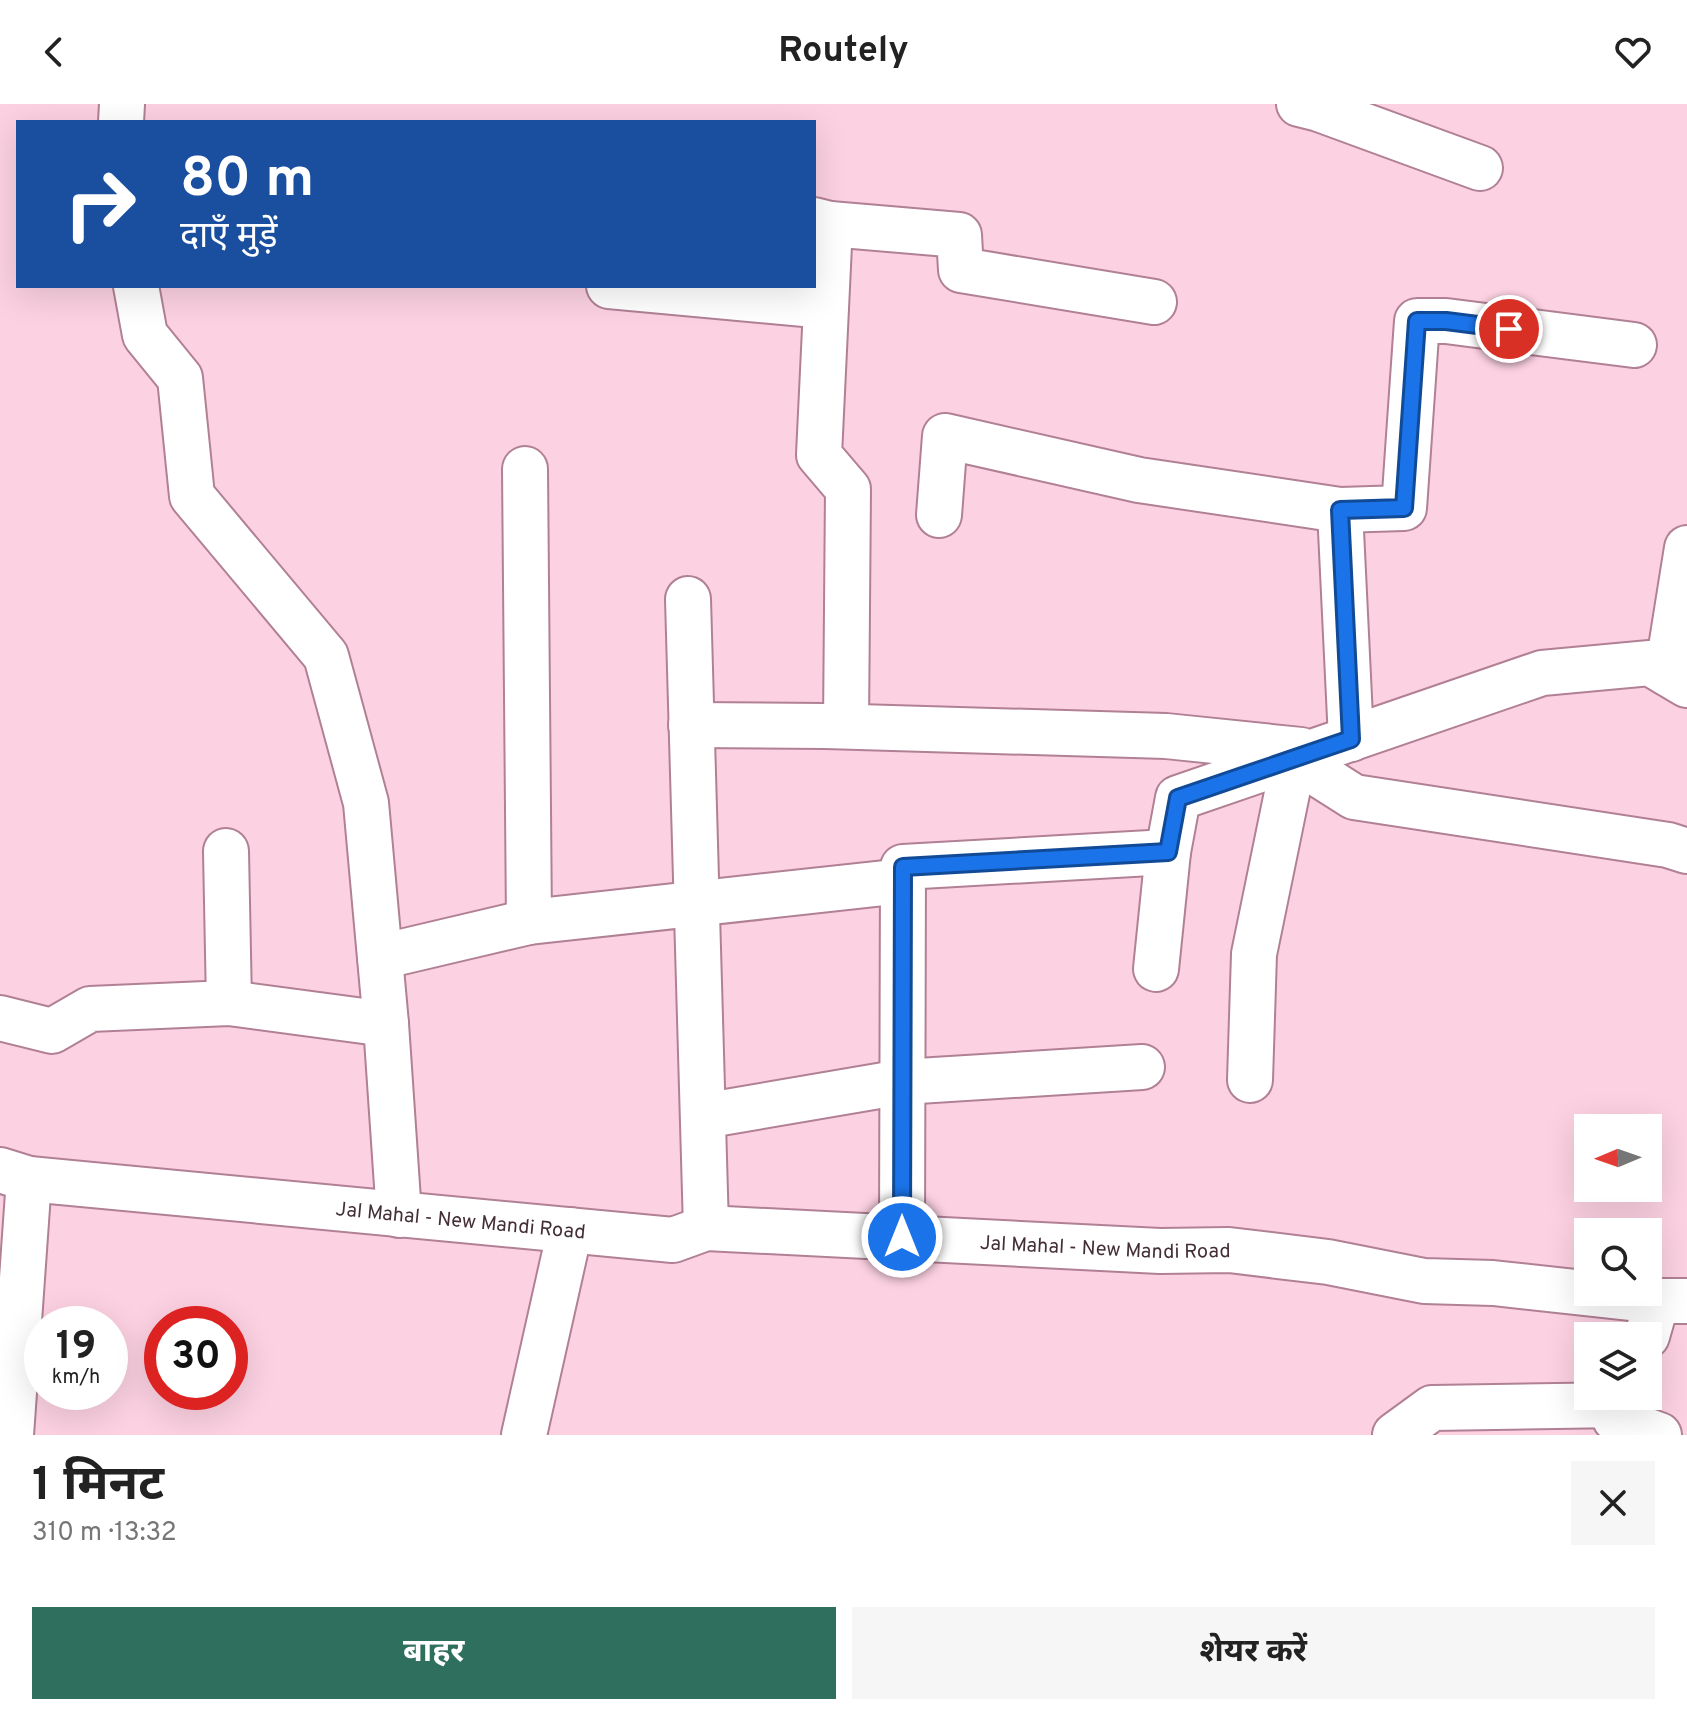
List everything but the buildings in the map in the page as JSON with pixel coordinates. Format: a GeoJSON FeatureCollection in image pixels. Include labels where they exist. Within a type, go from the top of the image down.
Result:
{"type":"FeatureCollection","features":[{"type":"Feature","properties":{"kind":"street"},"geometry":{"type":"LineString","coordinates":[[1299,104],[1480,168]]}},
{"type":"Feature","properties":{"kind":"street"},"geometry":{"type":"LineString","coordinates":[[846,726],[848,489],[819,455],[826,306],[822,222],[959,235],[961,270],[1154,302]]}},
{"type":"Feature","properties":{"kind":"street"},"geometry":{"type":"LineString","coordinates":[[136,288],[145,335],[180,378],[192,496],[326,656],[366,803],[399,1215]]}},
{"type":"Feature","properties":{"kind":"street"},"geometry":{"type":"LineString","coordinates":[[631,288],[826,306]]}},
{"type":"Feature","properties":{"kind":"street"},"geometry":{"type":"LineString","coordinates":[[939,515],[945,436],[1139,480],[1340,510],[1404,508],[1417,321],[1446,321],[1634,345]]}},
{"type":"Feature","properties":{"kind":"street"},"geometry":{"type":"LineString","coordinates":[[525,469],[529,922]]}},
{"type":"Feature","properties":{"kind":"street"},"geometry":{"type":"LineString","coordinates":[[1250,1080],[1254,954],[1320,750],[1340,510]]}},
{"type":"Feature","properties":{"kind":"street"},"geometry":{"type":"LineString","coordinates":[[1156,969],[1168,852],[1178,798],[1542,673],[1650,663],[1677,679],[1687,548]]}},
{"type":"Feature","properties":{"kind":"street"},"geometry":{"type":"LineString","coordinates":[[688,599],[706,1228]]}},
{"type":"Feature","properties":{"kind":"street"},"geometry":{"type":"LineString","coordinates":[[691,725],[846,726],[1166,736],[1320,750],[1354,797],[1668,845],[1687,851]]}},
{"type":"Feature","properties":{"kind":"street"},"geometry":{"type":"LineString","coordinates":[[226,851],[229,1003]]}},
{"type":"Feature","properties":{"kind":"street"},"geometry":{"type":"LineString","coordinates":[[902,1237],[903,867],[1168,852]]}},
{"type":"Feature","properties":{"kind":"street"},"geometry":{"type":"LineString","coordinates":[[380,957],[529,922],[903,881]]}},
{"type":"Feature","properties":{"kind":"street"},"geometry":{"type":"LineString","coordinates":[[0,1018],[52,1031],[90,1009],[229,1003],[386,1024]]}},
{"type":"Feature","properties":{"kind":"street"},"geometry":{"type":"LineString","coordinates":[[703,1116],[902,1082],[1142,1067]]}},
{"type":"Feature","properties":{"kind":"street"},"geometry":{"type":"LineString","coordinates":[[11,1435],[14,1174]]}},
{"type":"Feature","properties":{"kind":"street","name":"Jal Mahal - New Mandi Road"},"geometry":{"type":"LineString","coordinates":[[14,1174],[399,1215],[673,1240],[706,1228],[1160,1251],[1229,1250],[1328,1262],[1424,1281],[1493,1283],[1664,1312]]}},
{"type":"Feature","properties":{"kind":"street"},"geometry":{"type":"LineString","coordinates":[[524,1435],[570,1230]]}},
{"type":"Feature","properties":{"kind":"street"},"geometry":{"type":"LineString","coordinates":[[1395,1435],[1432,1408],[1574,1403]]}},
{"type":"Feature","properties":{"kind":"street"},"geometry":{"type":"LineString","coordinates":[[1619,1410],[1615,1419],[1659,1435]]}},
{"type":"Feature","properties":{"kind":"route"},"geometry":{"type":"LineString","coordinates":[[902,1237],[903,867],[1168,852],[1178,798],[1351,739],[1340,510],[1404,508],[1417,321],[1446,321],[1509,329]]}}]}
